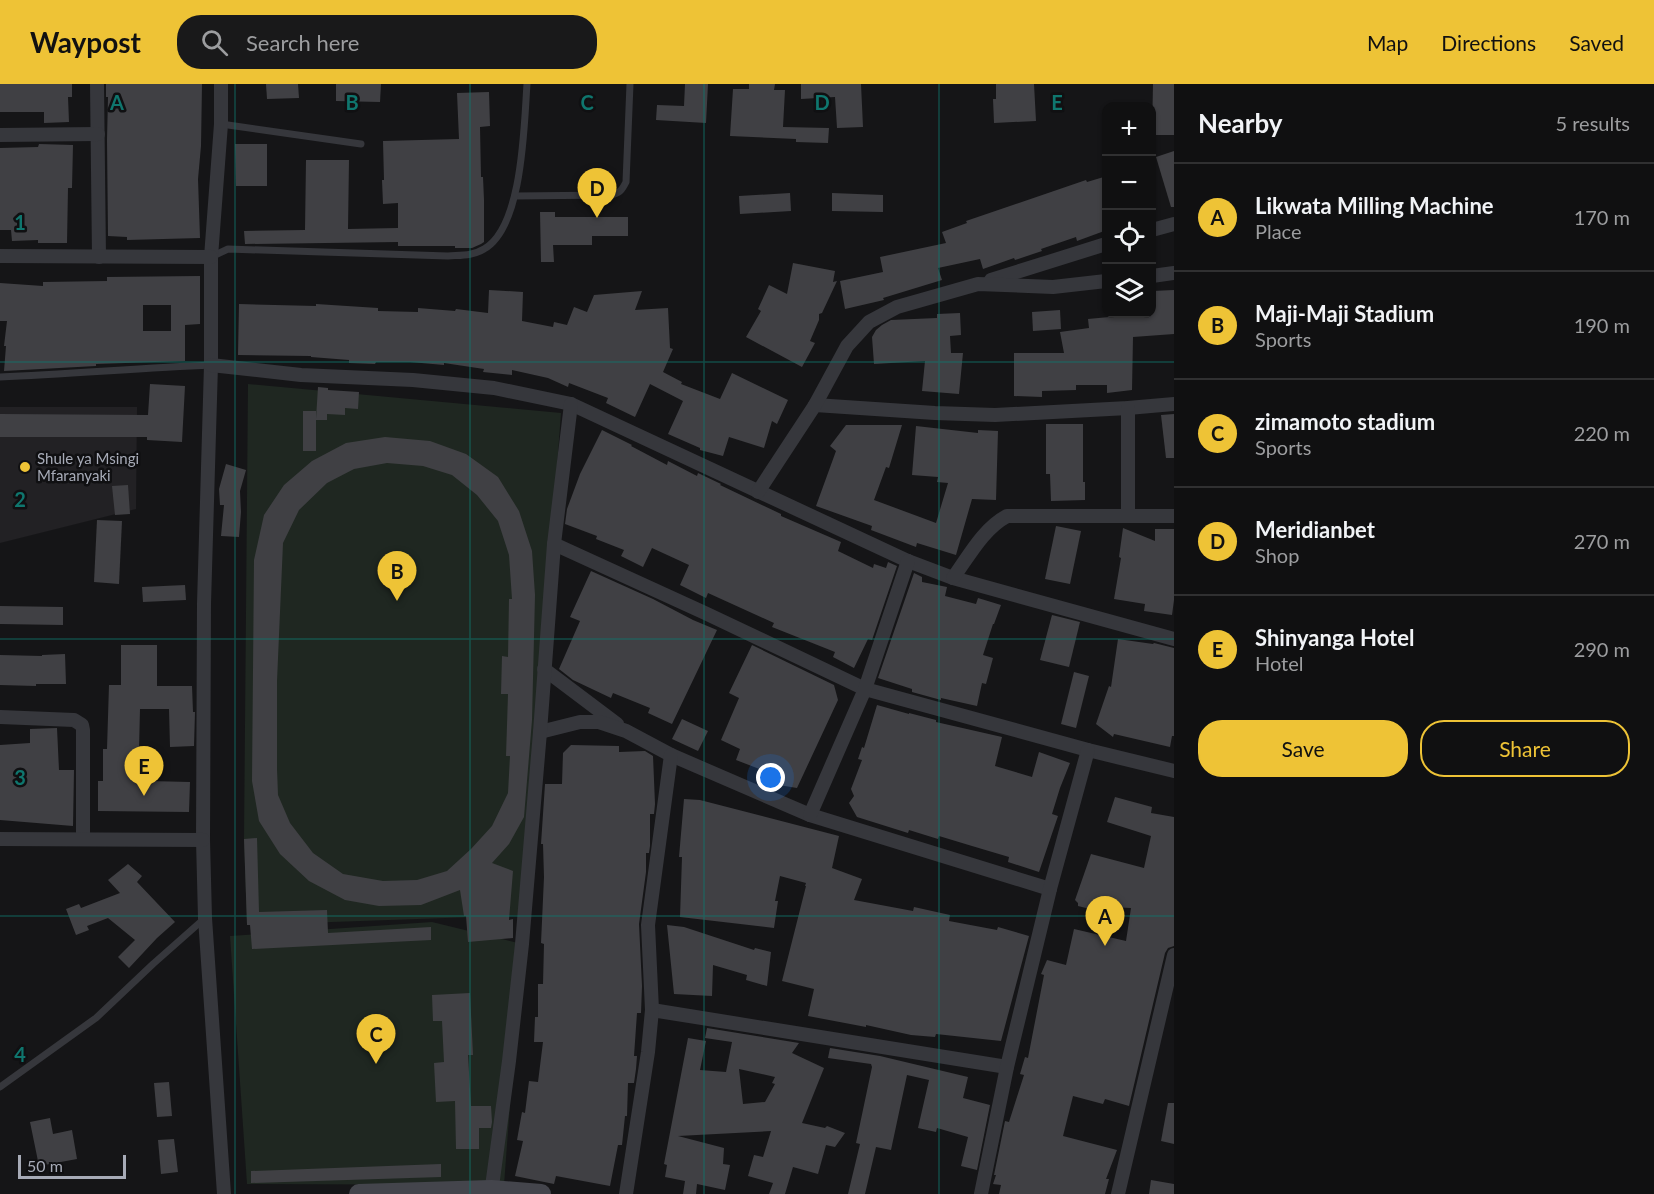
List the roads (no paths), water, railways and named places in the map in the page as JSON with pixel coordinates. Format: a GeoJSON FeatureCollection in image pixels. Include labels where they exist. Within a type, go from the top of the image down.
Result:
{"type":"FeatureCollection","features":[{"type":"Feature","properties":{"kind":"street"},"geometry":{"type":"LineString","coordinates":[[98,84],[99,257]]}},
{"type":"Feature","properties":{"kind":"street"},"geometry":{"type":"LineString","coordinates":[[221,84],[221,124],[211,257],[211,365],[204,604],[203,840],[205,918],[224,1194]]}},
{"type":"Feature","properties":{"kind":"street"},"geometry":{"type":"LineString","coordinates":[[0,135],[98,134]]}},
{"type":"Feature","properties":{"kind":"street"},"geometry":{"type":"LineString","coordinates":[[1156,229],[1174,224]]}},
{"type":"Feature","properties":{"kind":"street"},"geometry":{"type":"LineString","coordinates":[[758,492],[815,405],[847,346],[869,322],[897,307],[1102,246]]}},
{"type":"Feature","properties":{"kind":"street"},"geometry":{"type":"LineString","coordinates":[[0,256],[211,257]]}},
{"type":"Feature","properties":{"kind":"street"},"geometry":{"type":"LineString","coordinates":[[1156,275],[1174,273]]}},
{"type":"Feature","properties":{"kind":"street"},"geometry":{"type":"LineString","coordinates":[[978,284],[1053,287],[1102,282]]}},
{"type":"Feature","properties":{"kind":"street"},"geometry":{"type":"LineString","coordinates":[[211,365],[301,375],[413,380],[494,388],[571,404],[909,561],[953,578],[1174,639]]}},
{"type":"Feature","properties":{"kind":"street"},"geometry":{"type":"LineString","coordinates":[[491,1192],[522,944],[554,544],[571,404]]}},
{"type":"Feature","properties":{"kind":"street"},"geometry":{"type":"LineString","coordinates":[[815,405],[996,415],[1174,404]]}},
{"type":"Feature","properties":{"kind":"street"},"geometry":{"type":"LineString","coordinates":[[1128,408],[1128,516]]}},
{"type":"Feature","properties":{"kind":"street"},"geometry":{"type":"LineString","coordinates":[[953,578],[988,529],[1007,516],[1174,516]]}},
{"type":"Feature","properties":{"kind":"street"},"geometry":{"type":"LineString","coordinates":[[554,544],[865,689],[1174,771]]}},
{"type":"Feature","properties":{"kind":"street"},"geometry":{"type":"LineString","coordinates":[[810,815],[865,689],[909,561]]}},
{"type":"Feature","properties":{"kind":"street"},"geometry":{"type":"LineString","coordinates":[[544,669],[626,731]]}},
{"type":"Feature","properties":{"kind":"street"},"geometry":{"type":"LineString","coordinates":[[0,717],[74,720],[82,725],[83,839]]}},
{"type":"Feature","properties":{"kind":"street"},"geometry":{"type":"LineString","coordinates":[[540,732],[580,722],[599,722],[626,731],[670,754],[810,815],[1050,889]]}},
{"type":"Feature","properties":{"kind":"street"},"geometry":{"type":"LineString","coordinates":[[981,1194],[1007,1067],[1050,889],[1088,750]]}},
{"type":"Feature","properties":{"kind":"street"},"geometry":{"type":"LineString","coordinates":[[626,1194],[648,1052],[652,1010],[648,925],[670,754]]}},
{"type":"Feature","properties":{"kind":"street"},"geometry":{"type":"LineString","coordinates":[[0,839],[203,840]]}},
{"type":"Feature","properties":{"kind":"street"},"geometry":{"type":"LineString","coordinates":[[1118,1194],[1174,956]]}},
{"type":"Feature","properties":{"kind":"street"},"geometry":{"type":"LineString","coordinates":[[652,1010],[1007,1067]]}},
{"type":"Feature","properties":{"kind":"street"},"geometry":{"type":"LineString","coordinates":[[359,1194],[491,1192],[541,1194]]}},
{"type":"Feature","properties":{"kind":"lane"},"geometry":{"type":"LineString","coordinates":[[211,257],[228,249],[470,255],[485,249],[501,232],[515,196],[523,150],[527,84]]}},
{"type":"Feature","properties":{"kind":"lane"},"geometry":{"type":"LineString","coordinates":[[515,196],[611,195],[622,190],[626,182],[630,84]]}},
{"type":"Feature","properties":{"kind":"lane"},"geometry":{"type":"LineString","coordinates":[[221,124],[361,144]]}},
{"type":"Feature","properties":{"kind":"lane"},"geometry":{"type":"LineString","coordinates":[[0,377],[211,365]]}},
{"type":"Feature","properties":{"kind":"lane"},"geometry":{"type":"LineString","coordinates":[[0,1087],[96,1018],[205,918]]}},
{"type":"Feature","properties":{"kind":"place","name":"Meridianbet"},"geometry":{"type":"Point","coordinates":[597,218]}},
{"type":"Feature","properties":{"kind":"place","name":"Shule ya Msingi Mfaranyaki"},"geometry":{"type":"Point","coordinates":[25,467]}},
{"type":"Feature","properties":{"kind":"place","name":"Maji-Maji Stadium"},"geometry":{"type":"Point","coordinates":[397,601]}},
{"type":"Feature","properties":{"kind":"place","name":"Shinyanga Hotel"},"geometry":{"type":"Point","coordinates":[144,796]}},
{"type":"Feature","properties":{"kind":"place","name":"Likwata Milling Machine"},"geometry":{"type":"Point","coordinates":[1105,946]}},
{"type":"Feature","properties":{"kind":"place","name":"zimamoto stadium"},"geometry":{"type":"Point","coordinates":[376,1064]}}]}
